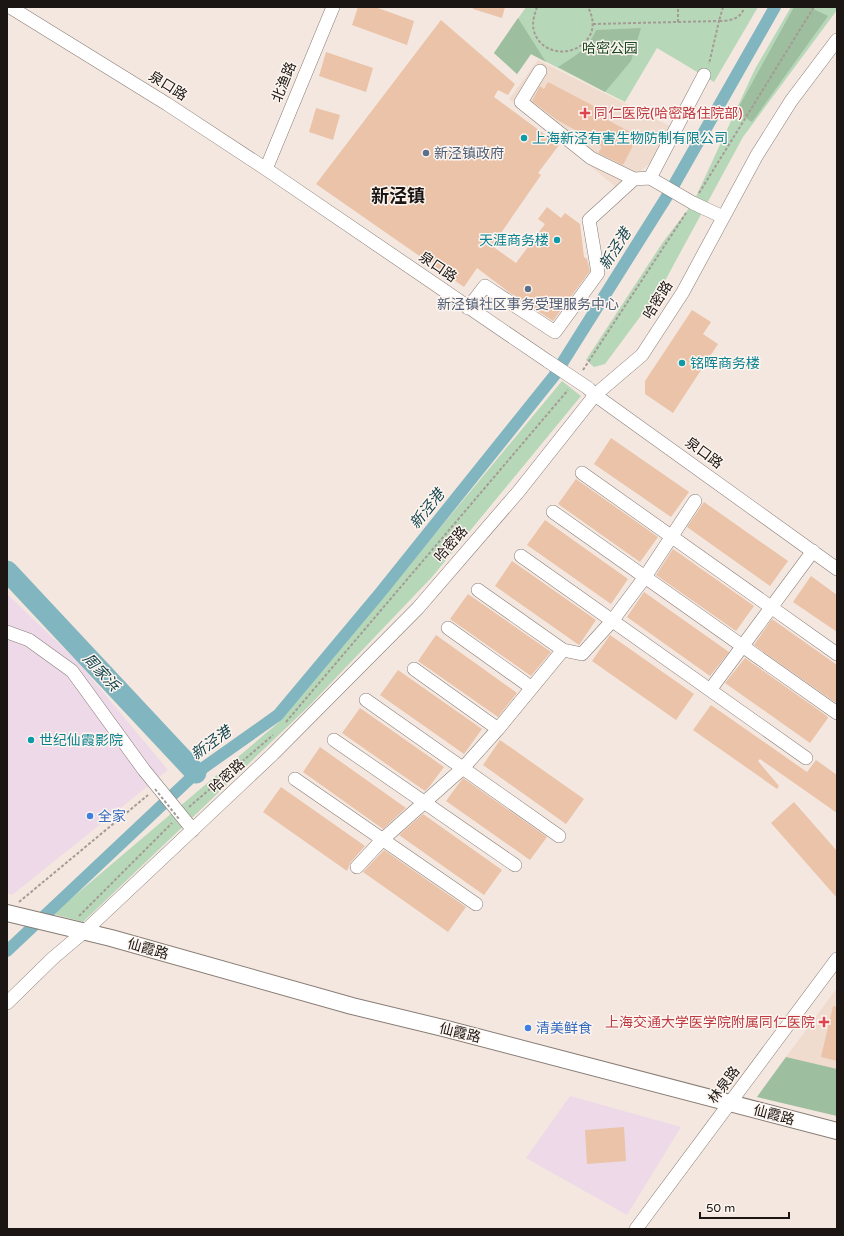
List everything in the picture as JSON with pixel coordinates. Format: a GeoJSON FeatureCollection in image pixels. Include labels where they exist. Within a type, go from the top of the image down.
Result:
{"type":"FeatureCollection","features":[{"type":"Feature","properties":{"kind":"main road","name":"仙霞路"},"geometry":{"type":"LineString","coordinates":[[7,913],[85,931],[352,1006],[443,1028],[837,1131]]}},
{"type":"Feature","properties":{"kind":"street","name":"泉口路"},"geometry":{"type":"LineString","coordinates":[[10,7],[167,104],[266,169],[468,308],[577,380],[837,568]]}},
{"type":"Feature","properties":{"kind":"street","name":"北渔路"},"geometry":{"type":"LineString","coordinates":[[266,169],[332,7]]}},
{"type":"Feature","properties":{"kind":"street","name":"哈密路"},"geometry":{"type":"LineString","coordinates":[[7,1003],[53,958],[85,931],[273,754],[418,608],[519,491],[591,391],[642,355],[683,292],[757,155],[791,101],[837,40]]}},
{"type":"Feature","properties":{"kind":"street"},"geometry":{"type":"LineString","coordinates":[[540,71],[521,102],[591,158],[634,179],[650,178],[693,203],[724,217]]}},
{"type":"Feature","properties":{"kind":"street"},"geometry":{"type":"LineString","coordinates":[[650,178],[704,75]]}},
{"type":"Feature","properties":{"kind":"street"},"geometry":{"type":"LineString","coordinates":[[468,308],[485,286],[555,332],[598,272],[590,220],[634,179]]}},
{"type":"Feature","properties":{"kind":"street"},"geometry":{"type":"LineString","coordinates":[[582,473],[837,654]]}},
{"type":"Feature","properties":{"kind":"street"},"geometry":{"type":"LineString","coordinates":[[478,590],[562,650],[582,654],[612,620],[645,577],[695,501]]}},
{"type":"Feature","properties":{"kind":"street"},"geometry":{"type":"LineString","coordinates":[[553,512],[837,713]]}},
{"type":"Feature","properties":{"kind":"street"},"geometry":{"type":"LineString","coordinates":[[710,690],[813,551]]}},
{"type":"Feature","properties":{"kind":"street"},"geometry":{"type":"LineString","coordinates":[[521,556],[806,758]]}},
{"type":"Feature","properties":{"kind":"street"},"geometry":{"type":"LineString","coordinates":[[448,628],[532,688]]}},
{"type":"Feature","properties":{"kind":"street"},"geometry":{"type":"LineString","coordinates":[[7,632],[29,640],[72,671],[144,770],[154,790],[193,830]]}},
{"type":"Feature","properties":{"kind":"street"},"geometry":{"type":"LineString","coordinates":[[358,867],[382,840],[462,768],[498,729],[562,650]]}},
{"type":"Feature","properties":{"kind":"street"},"geometry":{"type":"LineString","coordinates":[[414,669],[498,729]]}},
{"type":"Feature","properties":{"kind":"street"},"geometry":{"type":"LineString","coordinates":[[366,700],[559,836]]}},
{"type":"Feature","properties":{"kind":"street"},"geometry":{"type":"LineString","coordinates":[[334,740],[515,865]]}},
{"type":"Feature","properties":{"kind":"street"},"geometry":{"type":"LineString","coordinates":[[295,779],[476,904]]}},
{"type":"Feature","properties":{"kind":"street","name":"林泉路"},"geometry":{"type":"LineString","coordinates":[[636,1229],[837,959]]}},
{"type":"Feature","properties":{"kind":"path"},"geometry":{"type":"LineString","coordinates":[[538,7],[534,16],[533,26],[536,36],[550,49],[559,52],[569,52],[586,42],[591,34],[593,24],[592,14],[588,7]]}},
{"type":"Feature","properties":{"kind":"path"},"geometry":{"type":"LineString","coordinates":[[678,7],[678,22]]}},
{"type":"Feature","properties":{"kind":"path"},"geometry":{"type":"LineString","coordinates":[[704,75],[709,64],[723,7]]}},
{"type":"Feature","properties":{"kind":"path"},"geometry":{"type":"LineString","coordinates":[[593,24],[730,21],[737,18],[744,10],[744,7]]}},
{"type":"Feature","properties":{"kind":"path"},"geometry":{"type":"LineString","coordinates":[[285,723],[577,380],[693,203],[814,7]]}},
{"type":"Feature","properties":{"kind":"path"},"geometry":{"type":"LineString","coordinates":[[67,927],[180,817],[274,734]]}},
{"type":"Feature","properties":{"kind":"path"},"geometry":{"type":"LineString","coordinates":[[19,902],[154,790],[180,817]]}},
{"type":"Feature","properties":{"kind":"shaded area","name":"同仁医院(哈密路住院部)"},"geometry":{"type":"Polygon","coordinates":[[[538,60],[672,127],[653,161],[618,189],[509,99],[538,60]]]}},
{"type":"Feature","properties":{"kind":"shaded area"},"geometry":{"type":"Polygon","coordinates":[[[7,594],[77,661],[168,770],[12,895],[7,893],[7,594]]]}},
{"type":"Feature","properties":{"kind":"shaded area","name":"上海交通大学医学院附属同仁医院"},"geometry":{"type":"Polygon","coordinates":[[[837,988],[837,1116],[757,1097],[786,1057],[837,988]]]}},
{"type":"Feature","properties":{"kind":"shaded area"},"geometry":{"type":"Polygon","coordinates":[[[570,1096],[681,1127],[627,1215],[526,1158],[570,1096]]]}},
{"type":"Feature","properties":{"kind":"green space","name":"哈密公园"},"geometry":{"type":"Polygon","coordinates":[[[526,7],[758,7],[714,82],[657,48],[625,102],[531,54],[517,74],[494,53],[526,7]]]}},
{"type":"Feature","properties":{"kind":"green space"},"geometry":{"type":"Polygon","coordinates":[[[791,7],[837,7],[837,10],[743,137],[660,290],[605,364],[594,367],[586,360],[663,242],[693,203],[755,69],[791,7]]]}},
{"type":"Feature","properties":{"kind":"green space"},"geometry":{"type":"Polygon","coordinates":[[[794,7],[809,7],[828,16],[752,122],[736,112],[794,7]]]}},
{"type":"Feature","properties":{"kind":"green space"},"geometry":{"type":"Polygon","coordinates":[[[518,18],[546,62],[531,54],[517,74],[494,53],[518,18]]]}},
{"type":"Feature","properties":{"kind":"green space"},"geometry":{"type":"Polygon","coordinates":[[[641,28],[631,61],[605,92],[558,67],[575,56],[585,47],[593,37],[596,30],[641,28]]]}},
{"type":"Feature","properties":{"kind":"green space"},"geometry":{"type":"Polygon","coordinates":[[[562,381],[581,396],[432,577],[308,707],[83,922],[53,914],[278,723],[562,381]]]}},
{"type":"Feature","properties":{"kind":"green space"},"geometry":{"type":"Polygon","coordinates":[[[786,1057],[837,1069],[837,1116],[757,1097],[786,1057]]]}},
{"type":"Feature","properties":{"kind":"building"},"geometry":{"type":"Polygon","coordinates":[[[358,7],[375,7],[414,21],[407,45],[352,25],[358,7]]]}},
{"type":"Feature","properties":{"kind":"building"},"geometry":{"type":"Polygon","coordinates":[[[473,7],[505,7],[502,18],[473,9],[473,7]]]}},
{"type":"Feature","properties":{"kind":"building","name":"新泾镇政府"},"geometry":{"type":"Polygon","coordinates":[[[441,20],[515,84],[508,95],[498,90],[494,97],[559,145],[538,173],[541,175],[492,246],[516,263],[545,224],[538,219],[547,207],[561,218],[565,213],[580,224],[584,257],[587,259],[590,271],[553,321],[510,293],[477,268],[464,287],[316,184],[441,20]]]}},
{"type":"Feature","properties":{"kind":"building"},"geometry":{"type":"Polygon","coordinates":[[[326,52],[373,68],[366,92],[319,76],[326,52]]]}},
{"type":"Feature","properties":{"kind":"building"},"geometry":{"type":"Polygon","coordinates":[[[548,82],[607,113],[604,118],[638,136],[623,165],[598,153],[602,147],[576,133],[577,131],[557,120],[532,101],[540,86],[544,89],[548,82]]]}},
{"type":"Feature","properties":{"kind":"building"},"geometry":{"type":"Polygon","coordinates":[[[316,108],[340,115],[333,140],[309,132],[316,108]]]}},
{"type":"Feature","properties":{"kind":"building","name":"铭晖商务楼"},"geometry":{"type":"Polygon","coordinates":[[[692,310],[711,322],[703,334],[718,344],[673,413],[645,394],[645,381],[692,310]]]}},
{"type":"Feature","properties":{"kind":"building"},"geometry":{"type":"Polygon","coordinates":[[[611,438],[689,492],[671,517],[594,464],[611,438]]]}},
{"type":"Feature","properties":{"kind":"building"},"geometry":{"type":"Polygon","coordinates":[[[576,479],[658,537],[640,562],[558,504],[576,479]]]}},
{"type":"Feature","properties":{"kind":"building"},"geometry":{"type":"Polygon","coordinates":[[[704,502],[788,561],[770,586],[687,527],[704,502]]]}},
{"type":"Feature","properties":{"kind":"building"},"geometry":{"type":"Polygon","coordinates":[[[545,520],[628,579],[611,604],[527,545],[545,520]]]}},
{"type":"Feature","properties":{"kind":"building"},"geometry":{"type":"Polygon","coordinates":[[[673,549],[754,606],[736,631],[656,575],[673,549]]]}},
{"type":"Feature","properties":{"kind":"building"},"geometry":{"type":"Polygon","coordinates":[[[512,561],[596,620],[579,645],[495,586],[512,561]]]}},
{"type":"Feature","properties":{"kind":"building"},"geometry":{"type":"Polygon","coordinates":[[[811,576],[837,595],[837,632],[793,602],[811,576]]]}},
{"type":"Feature","properties":{"kind":"building"},"geometry":{"type":"Polygon","coordinates":[[[644,592],[729,652],[710,676],[627,617],[644,592]]]}},
{"type":"Feature","properties":{"kind":"building"},"geometry":{"type":"Polygon","coordinates":[[[468,594],[551,652],[531,676],[450,619],[468,594]]]}},
{"type":"Feature","properties":{"kind":"building"},"geometry":{"type":"Polygon","coordinates":[[[772,619],[837,665],[836,703],[754,645],[772,619]]]}},
{"type":"Feature","properties":{"kind":"building"},"geometry":{"type":"Polygon","coordinates":[[[436,635],[517,693],[498,717],[418,661],[436,635]]]}},
{"type":"Feature","properties":{"kind":"building"},"geometry":{"type":"Polygon","coordinates":[[[610,635],[694,694],[676,720],[592,661],[610,635]]]}},
{"type":"Feature","properties":{"kind":"building"},"geometry":{"type":"Polygon","coordinates":[[[745,658],[827,716],[828,718],[810,743],[725,683],[745,658]]]}},
{"type":"Feature","properties":{"kind":"building"},"geometry":{"type":"Polygon","coordinates":[[[398,670],[482,729],[464,754],[380,695],[398,670]]]}},
{"type":"Feature","properties":{"kind":"building"},"geometry":{"type":"Polygon","coordinates":[[[711,705],[807,772],[816,760],[837,775],[837,813],[760,759],[758,761],[779,786],[777,789],[693,730],[711,705]]]}},
{"type":"Feature","properties":{"kind":"building"},"geometry":{"type":"Polygon","coordinates":[[[360,708],[444,767],[425,791],[342,733],[360,708]]]}},
{"type":"Feature","properties":{"kind":"building"},"geometry":{"type":"Polygon","coordinates":[[[500,740],[584,799],[566,824],[483,765],[500,740]]]}},
{"type":"Feature","properties":{"kind":"building"},"geometry":{"type":"Polygon","coordinates":[[[320,747],[406,808],[383,829],[303,772],[320,747]]]}},
{"type":"Feature","properties":{"kind":"building"},"geometry":{"type":"Polygon","coordinates":[[[463,778],[547,837],[530,860],[446,801],[463,778]]]}},
{"type":"Feature","properties":{"kind":"building"},"geometry":{"type":"Polygon","coordinates":[[[281,787],[365,846],[351,862],[347,871],[263,812],[281,787]]]}},
{"type":"Feature","properties":{"kind":"building"},"geometry":{"type":"Polygon","coordinates":[[[794,802],[837,851],[837,898],[771,823],[794,802]]]}},
{"type":"Feature","properties":{"kind":"building"},"geometry":{"type":"Polygon","coordinates":[[[423,814],[502,870],[484,895],[399,835],[423,814]]]}},
{"type":"Feature","properties":{"kind":"building"},"geometry":{"type":"Polygon","coordinates":[[[384,850],[466,907],[448,932],[363,872],[384,850]]]}},
{"type":"Feature","properties":{"kind":"building"},"geometry":{"type":"Polygon","coordinates":[[[833,1006],[837,1007],[837,1061],[821,1057],[833,1006]]]}},
{"type":"Feature","properties":{"kind":"building"},"geometry":{"type":"Polygon","coordinates":[[[624,1127],[626,1161],[587,1164],[585,1130],[624,1127]]]}},
{"type":"Feature","properties":{"kind":"waterway","name":"新泾港"},"geometry":{"type":"LineString","coordinates":[[7,951],[196,773],[278,715],[380,593],[554,376],[671,190],[775,7]]}},
{"type":"Feature","properties":{"kind":"waterway","name":"周家浜"},"geometry":{"type":"LineString","coordinates":[[7,571],[196,773]]}},
{"type":"Feature","properties":{"kind":"place","name":"同仁医院(哈密路住院部)"},"geometry":{"type":"Point","coordinates":[585,113]}},
{"type":"Feature","properties":{"kind":"place","name":"上海新泾有害生物防制有限公司"},"geometry":{"type":"Point","coordinates":[524,138]}},
{"type":"Feature","properties":{"kind":"place","name":"新泾镇政府"},"geometry":{"type":"Point","coordinates":[426,153]}},
{"type":"Feature","properties":{"kind":"place","name":"天涯商务楼"},"geometry":{"type":"Point","coordinates":[557,240]}},
{"type":"Feature","properties":{"kind":"place","name":"新泾镇社区事务受理服务中心"},"geometry":{"type":"Point","coordinates":[528,289]}},
{"type":"Feature","properties":{"kind":"place","name":"铭晖商务楼"},"geometry":{"type":"Point","coordinates":[682,363]}},
{"type":"Feature","properties":{"kind":"place","name":"世纪仙霞影院"},"geometry":{"type":"Point","coordinates":[31,740]}},
{"type":"Feature","properties":{"kind":"place","name":"全家"},"geometry":{"type":"Point","coordinates":[90,816]}},
{"type":"Feature","properties":{"kind":"place","name":"上海交通大学医学院附属同仁医院"},"geometry":{"type":"Point","coordinates":[824,1022]}},
{"type":"Feature","properties":{"kind":"place","name":"清美鲜食"},"geometry":{"type":"Point","coordinates":[528,1028]}},
{"type":"Feature","properties":{"kind":"district","name":"新泾镇"},"geometry":{"type":"Point","coordinates":[398,196]}}]}
